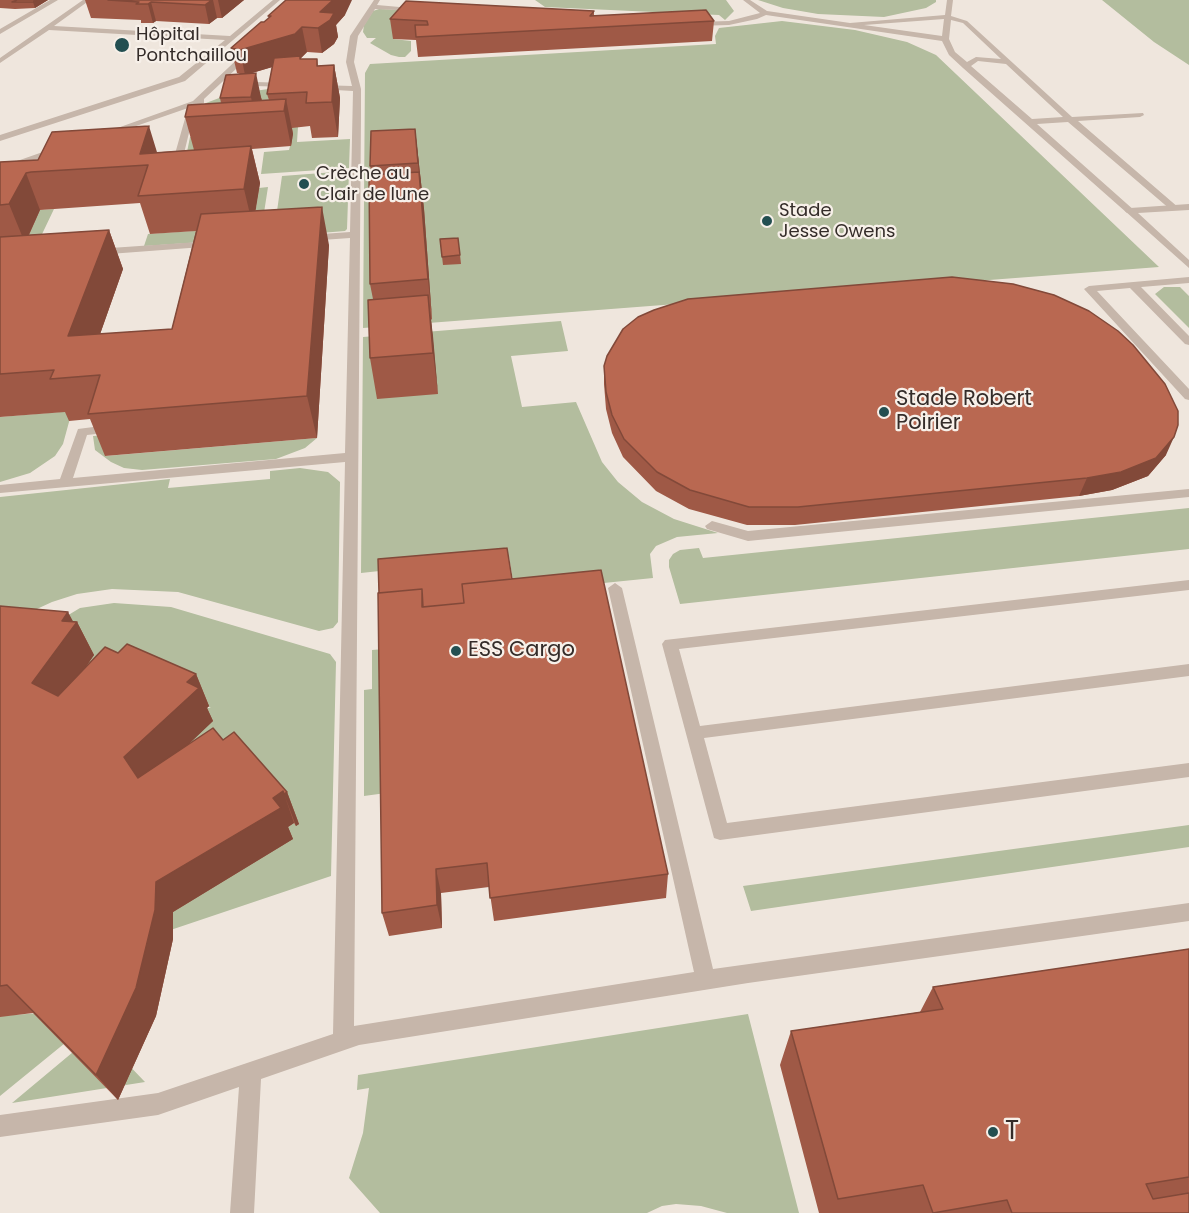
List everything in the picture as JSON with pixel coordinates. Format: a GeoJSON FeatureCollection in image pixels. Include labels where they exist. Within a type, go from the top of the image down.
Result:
{"type":"FeatureCollection","features":[{"type":"Feature","properties":{"kind":"street"},"geometry":{"type":"LineString","coordinates":[[0,32],[55,0]]}},
{"type":"Feature","properties":{"kind":"street"},"geometry":{"type":"LineString","coordinates":[[0,61],[87,0]]}},
{"type":"Feature","properties":{"kind":"street"},"geometry":{"type":"LineString","coordinates":[[0,138],[182,79],[277,0]]}},
{"type":"Feature","properties":{"kind":"street"},"geometry":{"type":"LineString","coordinates":[[343,1040],[357,89],[350,62],[354,36],[377,0]]}},
{"type":"Feature","properties":{"kind":"street"},"geometry":{"type":"LineString","coordinates":[[746,0],[765,13],[945,39]]}},
{"type":"Feature","properties":{"kind":"street"},"geometry":{"type":"LineString","coordinates":[[950,0],[945,39],[952,53],[1189,265]]}},
{"type":"Feature","properties":{"kind":"street"},"geometry":{"type":"LineString","coordinates":[[371,7],[430,9]]}},
{"type":"Feature","properties":{"kind":"street"},"geometry":{"type":"LineString","coordinates":[[686,24],[729,23],[755,18],[765,13]]}},
{"type":"Feature","properties":{"kind":"street"},"geometry":{"type":"LineString","coordinates":[[853,24],[948,17],[965,22],[1070,119],[1189,220]]}},
{"type":"Feature","properties":{"kind":"street"},"geometry":{"type":"LineString","coordinates":[[49,28],[230,38]]}},
{"type":"Feature","properties":{"kind":"street"},"geometry":{"type":"LineString","coordinates":[[186,167],[175,168],[190,112],[196,102],[254,48]]}},
{"type":"Feature","properties":{"kind":"street"},"geometry":{"type":"LineString","coordinates":[[966,66],[976,59],[1007,62]]}},
{"type":"Feature","properties":{"kind":"street"},"geometry":{"type":"LineString","coordinates":[[226,93],[255,84],[296,86]]}},
{"type":"Feature","properties":{"kind":"street"},"geometry":{"type":"LineString","coordinates":[[306,86],[357,89]]}},
{"type":"Feature","properties":{"kind":"street"},"geometry":{"type":"LineString","coordinates":[[102,135],[216,96]]}},
{"type":"Feature","properties":{"kind":"street"},"geometry":{"type":"LineString","coordinates":[[1028,122],[1140,115]]}},
{"type":"Feature","properties":{"kind":"street"},"geometry":{"type":"LineString","coordinates":[[0,170],[68,146]]}},
{"type":"Feature","properties":{"kind":"street"},"geometry":{"type":"LineString","coordinates":[[1130,211],[1189,207]]}},
{"type":"Feature","properties":{"kind":"street"},"geometry":{"type":"LineString","coordinates":[[297,239],[355,235]]}},
{"type":"Feature","properties":{"kind":"street"},"geometry":{"type":"LineString","coordinates":[[82,253],[226,243]]}},
{"type":"Feature","properties":{"kind":"street"},"geometry":{"type":"LineString","coordinates":[[1189,280],[1089,289],[1189,396]]}},
{"type":"Feature","properties":{"kind":"street"},"geometry":{"type":"LineString","coordinates":[[1132,285],[1189,342]]}},
{"type":"Feature","properties":{"kind":"street"},"geometry":{"type":"LineString","coordinates":[[65,483],[82,432],[100,430]]}},
{"type":"Feature","properties":{"kind":"street"},"geometry":{"type":"LineString","coordinates":[[0,489],[351,457]]}},
{"type":"Feature","properties":{"kind":"street"},"geometry":{"type":"LineString","coordinates":[[712,526],[748,536],[1189,493]]}},
{"type":"Feature","properties":{"kind":"street"},"geometry":{"type":"LineString","coordinates":[[1189,585],[670,644],[720,832],[1189,770]]}},
{"type":"Feature","properties":{"kind":"street"},"geometry":{"type":"LineString","coordinates":[[615,588],[706,980]]}},
{"type":"Feature","properties":{"kind":"street"},"geometry":{"type":"LineString","coordinates":[[694,733],[1189,670]]}},
{"type":"Feature","properties":{"kind":"street"},"geometry":{"type":"LineString","coordinates":[[0,1126],[158,1104],[359,1035],[706,980],[1189,912]]}},
{"type":"Feature","properties":{"kind":"street"},"geometry":{"type":"LineString","coordinates":[[242,1213],[251,1072]]}},
{"type":"Feature","properties":{"kind":"green space"},"geometry":{"type":"Polygon","coordinates":[[[535,0],[726,0],[734,11],[725,20],[719,15],[545,7],[535,0]]]}},
{"type":"Feature","properties":{"kind":"green space"},"geometry":{"type":"Polygon","coordinates":[[[758,0],[936,0],[936,2],[926,8],[884,17],[818,14],[783,8],[758,0]]]}},
{"type":"Feature","properties":{"kind":"green space"},"geometry":{"type":"Polygon","coordinates":[[[1102,0],[1189,0],[1189,65],[1154,42],[1102,0]]]}},
{"type":"Feature","properties":{"kind":"green space"},"geometry":{"type":"Polygon","coordinates":[[[379,9],[508,14],[408,20],[393,39],[411,41],[411,51],[405,57],[399,57],[370,43],[376,38],[367,38],[363,32],[364,25],[373,11],[379,9]]]}},
{"type":"Feature","properties":{"kind":"green space"},"geometry":{"type":"Polygon","coordinates":[[[782,21],[855,30],[907,42],[936,55],[1159,267],[363,328],[365,73],[370,64],[716,44],[715,36],[719,28],[782,21]]]}},
{"type":"Feature","properties":{"kind":"green space"},"geometry":{"type":"Polygon","coordinates":[[[275,88],[275,128],[298,127],[297,142],[350,139],[349,168],[261,174],[264,152],[289,150],[293,135],[194,152],[186,157],[190,137],[214,137],[200,107],[227,95],[275,88]]]}},
{"type":"Feature","properties":{"kind":"green space"},"geometry":{"type":"Polygon","coordinates":[[[349,171],[347,229],[345,231],[284,236],[274,232],[282,176],[349,171]]]}},
{"type":"Feature","properties":{"kind":"green space"},"geometry":{"type":"Polygon","coordinates":[[[268,187],[261,232],[247,239],[144,246],[148,234],[253,227],[259,188],[268,187]]]}},
{"type":"Feature","properties":{"kind":"green space"},"geometry":{"type":"Polygon","coordinates":[[[54,209],[33,253],[25,242],[40,210],[54,209]]]}},
{"type":"Feature","properties":{"kind":"green space"},"geometry":{"type":"Polygon","coordinates":[[[1164,287],[1180,287],[1189,296],[1189,328],[1155,294],[1164,287]]]}},
{"type":"Feature","properties":{"kind":"green space"},"geometry":{"type":"Polygon","coordinates":[[[561,321],[568,351],[511,356],[522,407],[576,402],[602,462],[618,482],[642,502],[674,519],[718,533],[677,537],[656,546],[650,554],[653,578],[515,592],[509,557],[361,573],[363,337],[561,321]]]}},
{"type":"Feature","properties":{"kind":"green space"},"geometry":{"type":"Polygon","coordinates":[[[72,411],[63,444],[55,456],[30,473],[0,482],[0,417],[72,411]]]}},
{"type":"Feature","properties":{"kind":"green space"},"geometry":{"type":"Polygon","coordinates":[[[111,435],[106,456],[317,438],[305,448],[276,459],[142,470],[124,468],[95,450],[93,436],[111,435]]]}},
{"type":"Feature","properties":{"kind":"green space"},"geometry":{"type":"Polygon","coordinates":[[[300,468],[328,472],[340,482],[338,622],[333,628],[319,631],[178,592],[112,589],[77,594],[52,602],[0,626],[0,497],[170,479],[168,488],[270,479],[270,471],[300,468]]]}},
{"type":"Feature","properties":{"kind":"green space"},"geometry":{"type":"Polygon","coordinates":[[[1189,508],[1189,549],[680,604],[669,567],[669,560],[680,550],[699,548],[703,558],[1189,508]]]}},
{"type":"Feature","properties":{"kind":"green space"},"geometry":{"type":"Polygon","coordinates":[[[114,603],[171,607],[330,654],[336,662],[331,876],[129,944],[153,924],[203,893],[285,829],[294,823],[296,825],[299,823],[246,762],[133,825],[207,708],[211,708],[140,676],[32,742],[60,620],[80,608],[114,603]]]}},
{"type":"Feature","properties":{"kind":"green space"},"geometry":{"type":"Polygon","coordinates":[[[384,649],[386,793],[364,796],[364,690],[372,689],[372,650],[384,649]]]}},
{"type":"Feature","properties":{"kind":"green space"},"geometry":{"type":"Polygon","coordinates":[[[1189,825],[1189,847],[751,911],[743,886],[1189,825]]]}},
{"type":"Feature","properties":{"kind":"green space"},"geometry":{"type":"Polygon","coordinates":[[[108,1008],[0,1096],[0,1016],[108,1008]]]}},
{"type":"Feature","properties":{"kind":"green space"},"geometry":{"type":"Polygon","coordinates":[[[748,1014],[799,1213],[727,1213],[701,1206],[676,1204],[662,1206],[647,1213],[380,1213],[349,1178],[363,1133],[369,1088],[357,1090],[358,1075],[748,1014]]]}},
{"type":"Feature","properties":{"kind":"green space"},"geometry":{"type":"Polygon","coordinates":[[[97,1032],[145,1082],[12,1103],[97,1032]]]}},
{"type":"Feature","properties":{"kind":"building"},"geometry":{"type":"Polygon","coordinates":[[[17,0],[36,0],[12,2],[17,0]]]}},
{"type":"Feature","properties":{"kind":"building"},"geometry":{"type":"Polygon","coordinates":[[[108,0],[212,0],[205,5],[151,2],[136,4],[139,2],[108,0]]]}},
{"type":"Feature","properties":{"kind":"building"},"geometry":{"type":"Polygon","coordinates":[[[286,0],[333,0],[320,12],[334,13],[330,20],[318,28],[302,27],[295,34],[240,50],[231,48],[271,16],[268,16],[286,0]]]}},
{"type":"Feature","properties":{"kind":"building"},"geometry":{"type":"Polygon","coordinates":[[[406,1],[594,11],[590,16],[706,10],[714,21],[416,37],[415,25],[428,25],[427,21],[390,19],[406,1]]]}},
{"type":"Feature","properties":{"kind":"building"},"geometry":{"type":"Polygon","coordinates":[[[300,56],[300,59],[317,59],[317,66],[334,65],[332,102],[306,103],[307,92],[267,94],[274,58],[300,56]]]}},
{"type":"Feature","properties":{"kind":"building"},"geometry":{"type":"Polygon","coordinates":[[[256,73],[251,97],[220,98],[226,75],[256,73]]]}},
{"type":"Feature","properties":{"kind":"building"},"geometry":{"type":"Polygon","coordinates":[[[286,99],[284,111],[185,117],[188,105],[286,99]]]}},
{"type":"Feature","properties":{"kind":"building"},"geometry":{"type":"Polygon","coordinates":[[[149,126],[140,154],[251,146],[244,189],[138,196],[148,165],[31,172],[26,173],[9,204],[0,205],[0,162],[38,160],[52,132],[149,126]]]}},
{"type":"Feature","properties":{"kind":"building"},"geometry":{"type":"Polygon","coordinates":[[[415,129],[418,163],[370,166],[371,131],[415,129]]]}},
{"type":"Feature","properties":{"kind":"building"},"geometry":{"type":"Polygon","coordinates":[[[419,172],[428,279],[370,284],[369,175],[419,172]]]}},
{"type":"Feature","properties":{"kind":"building"},"geometry":{"type":"Polygon","coordinates":[[[322,207],[307,396],[88,414],[100,375],[50,379],[54,370],[0,374],[0,237],[109,230],[68,336],[172,329],[201,214],[322,207]]]}},
{"type":"Feature","properties":{"kind":"building"},"geometry":{"type":"Polygon","coordinates":[[[458,238],[460,255],[442,257],[440,239],[458,238]]]}},
{"type":"Feature","properties":{"kind":"building","name":"Stade Robert Poirier"},"geometry":{"type":"Polygon","coordinates":[[[952,277],[1013,284],[1054,295],[1089,311],[1118,331],[1133,345],[1165,384],[1178,411],[1178,425],[1174,437],[1156,458],[1121,472],[1087,478],[798,507],[749,507],[690,490],[657,472],[624,439],[612,415],[606,392],[604,366],[607,356],[623,329],[638,317],[654,310],[688,299],[952,277]]]}},
{"type":"Feature","properties":{"kind":"building"},"geometry":{"type":"Polygon","coordinates":[[[428,295],[433,353],[370,358],[368,300],[428,295]]]}},
{"type":"Feature","properties":{"kind":"building"},"geometry":{"type":"Polygon","coordinates":[[[507,548],[512,579],[462,584],[464,603],[423,607],[422,589],[379,593],[378,559],[507,548]]]}},
{"type":"Feature","properties":{"kind":"building"},"geometry":{"type":"Polygon","coordinates":[[[601,570],[668,874],[490,898],[487,863],[436,869],[437,905],[382,913],[378,593],[422,589],[422,607],[464,603],[462,584],[601,570]]]}},
{"type":"Feature","properties":{"kind":"building"},"geometry":{"type":"Polygon","coordinates":[[[0,606],[68,612],[62,621],[77,622],[32,683],[58,696],[105,647],[118,653],[127,644],[196,674],[187,682],[199,688],[124,757],[138,778],[213,728],[223,740],[234,732],[287,792],[284,794],[283,791],[273,798],[281,808],[156,882],[155,910],[136,988],[96,1075],[7,985],[0,986],[0,606]]]}},
{"type":"Feature","properties":{"kind":"building","name":"T"},"geometry":{"type":"Polygon","coordinates":[[[1189,949],[1189,1177],[1146,1184],[1153,1199],[1189,1193],[1189,1213],[1012,1213],[1007,1200],[933,1213],[923,1185],[838,1199],[791,1031],[943,1009],[933,987],[1189,949]]]}},
{"type":"Feature","properties":{"kind":"place","name":"Hôpital Pontchaillou"},"geometry":{"type":"Point","coordinates":[122,45]}},
{"type":"Feature","properties":{"kind":"place","name":"Crèche au Clair de lune"},"geometry":{"type":"Point","coordinates":[304,184]}},
{"type":"Feature","properties":{"kind":"place","name":"Stade Jesse Owens"},"geometry":{"type":"Point","coordinates":[767,221]}},
{"type":"Feature","properties":{"kind":"place","name":"Stade Robert Poirier"},"geometry":{"type":"Point","coordinates":[884,412]}},
{"type":"Feature","properties":{"kind":"place","name":"ESS Cargo"},"geometry":{"type":"Point","coordinates":[456,651]}},
{"type":"Feature","properties":{"kind":"place","name":"T"},"geometry":{"type":"Point","coordinates":[993,1132]}}]}
